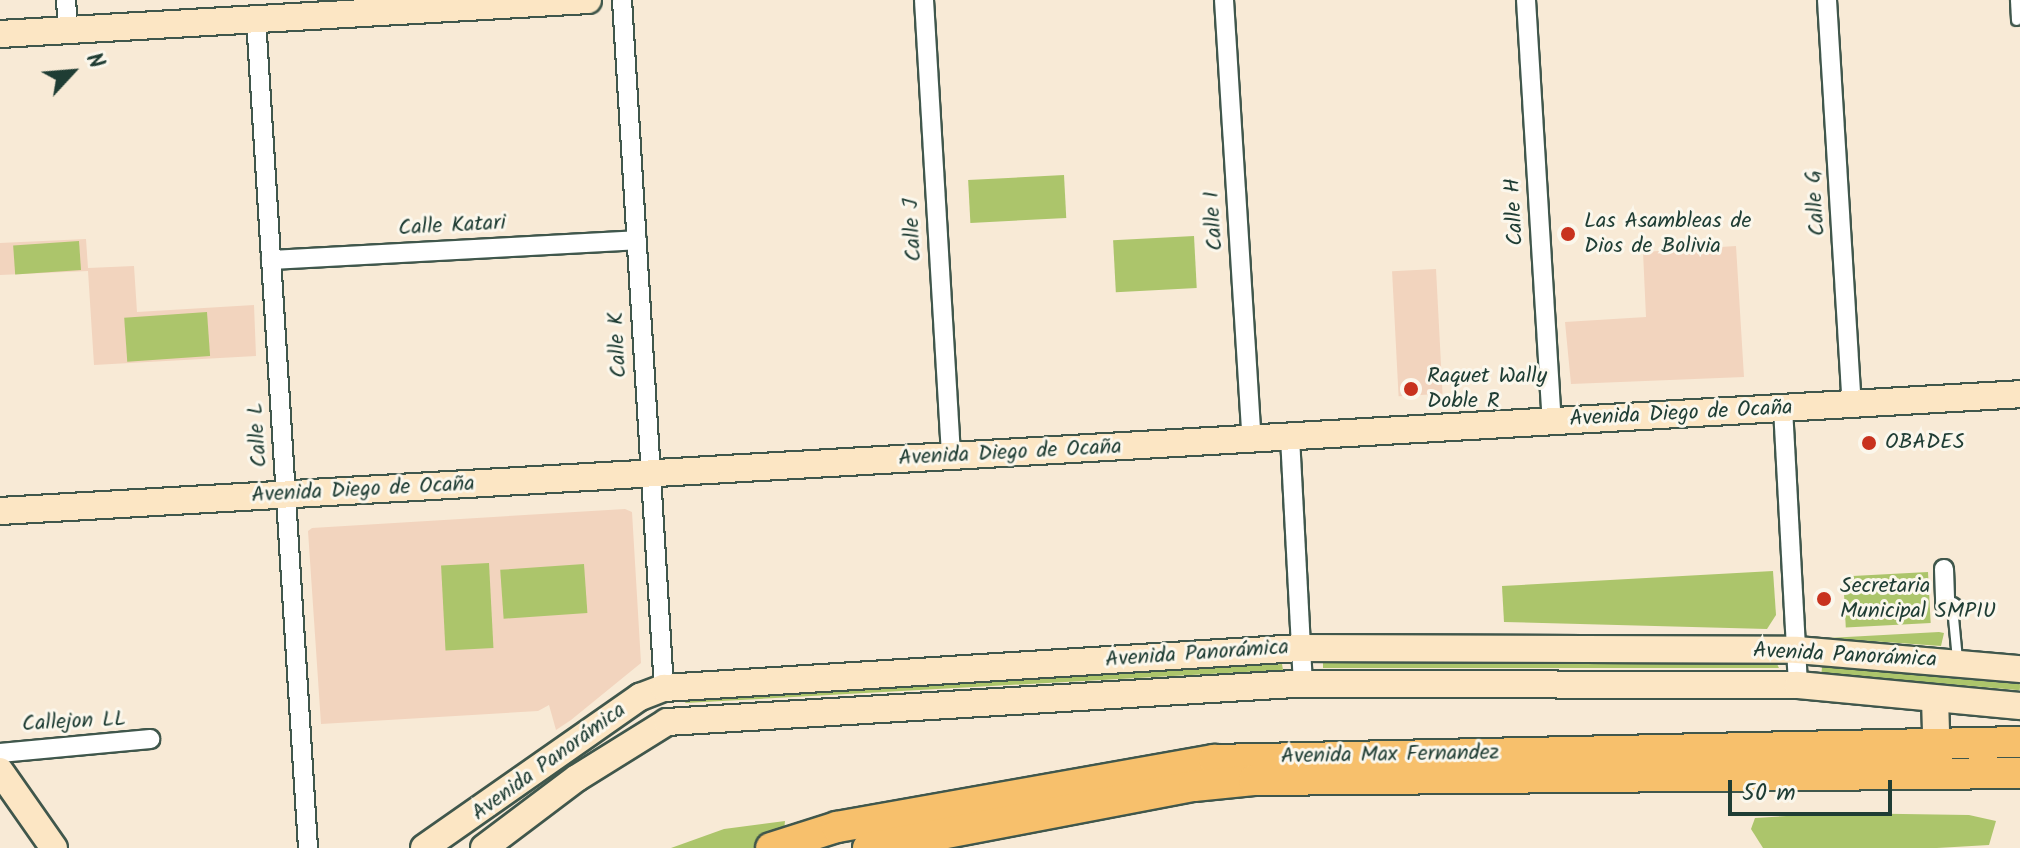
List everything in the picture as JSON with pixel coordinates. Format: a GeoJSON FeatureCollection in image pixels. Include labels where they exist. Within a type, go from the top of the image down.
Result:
{"type":"FeatureCollection","features":[{"type":"Feature","properties":{"kind":"main road"},"geometry":{"type":"LineString","coordinates":[[0,34],[588,0]]}},
{"type":"Feature","properties":{"kind":"main road","name":"Avenida Diego de Ocaña"},"geometry":{"type":"LineString","coordinates":[[0,511],[2020,394]]}},
{"type":"Feature","properties":{"kind":"main road","name":"Avenida Panorámica"},"geometry":{"type":"LineString","coordinates":[[424,848],[640,697],[664,688],[1300,648],[1797,650],[2020,669]]}},
{"type":"Feature","properties":{"kind":"main road","name":"Avenida Panorámica"},"geometry":{"type":"LineString","coordinates":[[484,848],[554,794],[651,728],[667,722],[1303,684],[1798,685],[2020,706]]}},
{"type":"Feature","properties":{"kind":"main road"},"geometry":{"type":"LineString","coordinates":[[664,688],[667,722]]}},
{"type":"Feature","properties":{"kind":"main road"},"geometry":{"type":"LineString","coordinates":[[1935,699],[1936,758]]}},
{"type":"Feature","properties":{"kind":"main road","name":"Avenida Max Fernandez"},"geometry":{"type":"LineString","coordinates":[[771,848],[837,827],[1215,772],[1936,758],[2020,742]]}},
{"type":"Feature","properties":{"kind":"main road","name":"Avenida Max Fernandez"},"geometry":{"type":"LineString","coordinates":[[1936,758],[2020,773]]}},
{"type":"Feature","properties":{"kind":"main road"},"geometry":{"type":"LineString","coordinates":[[0,771],[54,848]]}},
{"type":"Feature","properties":{"kind":"main road","name":"Avenida Max Fernandez"},"geometry":{"type":"LineString","coordinates":[[868,848],[1215,772]]}},
{"type":"Feature","properties":{"kind":"street"},"geometry":{"type":"LineString","coordinates":[[66,0],[68,30]]}},
{"type":"Feature","properties":{"kind":"street","name":"Calle K"},"geometry":{"type":"LineString","coordinates":[[622,0],[664,688]]}},
{"type":"Feature","properties":{"kind":"street","name":"Calle J"},"geometry":{"type":"LineString","coordinates":[[924,0],[951,456]]}},
{"type":"Feature","properties":{"kind":"street","name":"Calle I"},"geometry":{"type":"LineString","coordinates":[[1224,0],[1252,439]]}},
{"type":"Feature","properties":{"kind":"street","name":"Calle H"},"geometry":{"type":"LineString","coordinates":[[1526,0],[1552,421]]}},
{"type":"Feature","properties":{"kind":"street","name":"Calle G"},"geometry":{"type":"LineString","coordinates":[[1827,0],[1852,404]]}},
{"type":"Feature","properties":{"kind":"street","name":"Calle L"},"geometry":{"type":"LineString","coordinates":[[256,19],[308,848]]}},
{"type":"Feature","properties":{"kind":"street","name":"Calle Katari"},"geometry":{"type":"LineString","coordinates":[[271,260],[636,240]]}},
{"type":"Feature","properties":{"kind":"street"},"geometry":{"type":"LineString","coordinates":[[1783,408],[1798,685]]}},
{"type":"Feature","properties":{"kind":"street"},"geometry":{"type":"LineString","coordinates":[[1290,437],[1303,684]]}},
{"type":"Feature","properties":{"kind":"street"},"geometry":{"type":"LineString","coordinates":[[1944,569],[1945,604],[1952,607]]}},
{"type":"Feature","properties":{"kind":"street","name":"Callejon LL"},"geometry":{"type":"LineString","coordinates":[[0,753],[150,739]]}},
{"type":"Feature","properties":{"kind":"lane"},"geometry":{"type":"LineString","coordinates":[[2015,0],[2016,20]]}},
{"type":"Feature","properties":{"kind":"lane"},"geometry":{"type":"LineString","coordinates":[[1952,607],[1957,663]]}},
{"type":"Feature","properties":{"kind":"shaded area"},"geometry":{"type":"Polygon","coordinates":[[[86,239],[88,268],[134,266],[137,312],[254,305],[256,356],[94,365],[88,271],[0,275],[0,243],[86,239]]]}},
{"type":"Feature","properties":{"kind":"shaded area"},"geometry":{"type":"Polygon","coordinates":[[[1736,246],[1744,377],[1571,384],[1565,322],[1646,317],[1643,252],[1736,246]]]}},
{"type":"Feature","properties":{"kind":"shaded area"},"geometry":{"type":"Polygon","coordinates":[[[1436,269],[1443,394],[1399,396],[1392,271],[1436,269]]]}},
{"type":"Feature","properties":{"kind":"shaded area"},"geometry":{"type":"Polygon","coordinates":[[[625,509],[632,512],[641,663],[571,720],[556,730],[549,705],[538,711],[321,724],[308,531],[312,528],[625,509]]]}},
{"type":"Feature","properties":{"kind":"green space"},"geometry":{"type":"Polygon","coordinates":[[[1064,175],[1066,218],[970,223],[968,180],[1064,175]]]}},
{"type":"Feature","properties":{"kind":"green space"},"geometry":{"type":"Polygon","coordinates":[[[1194,236],[1197,288],[1116,292],[1113,240],[1194,236]]]}},
{"type":"Feature","properties":{"kind":"green space"},"geometry":{"type":"Polygon","coordinates":[[[79,241],[81,270],[15,275],[13,246],[79,241]]]}},
{"type":"Feature","properties":{"kind":"green space"},"geometry":{"type":"Polygon","coordinates":[[[207,312],[210,356],[127,362],[124,318],[207,312]]]}},
{"type":"Feature","properties":{"kind":"green space"},"geometry":{"type":"Polygon","coordinates":[[[489,563],[493,648],[446,650],[441,566],[489,563]]]}},
{"type":"Feature","properties":{"kind":"green space"},"geometry":{"type":"Polygon","coordinates":[[[584,564],[587,613],[504,619],[500,570],[584,564]]]}},
{"type":"Feature","properties":{"kind":"green space"},"geometry":{"type":"Polygon","coordinates":[[[1773,571],[1776,615],[1767,629],[1504,622],[1502,586],[1773,571]]]}},
{"type":"Feature","properties":{"kind":"green space"},"geometry":{"type":"Polygon","coordinates":[[[1928,572],[1931,623],[1846,627],[1843,576],[1928,572]]]}},
{"type":"Feature","properties":{"kind":"green space"},"geometry":{"type":"Polygon","coordinates":[[[1944,633],[1941,646],[1828,638],[1944,633]]]}},
{"type":"Feature","properties":{"kind":"green space"},"geometry":{"type":"Polygon","coordinates":[[[1323,661],[1777,664],[1779,668],[1323,668],[1323,661]]]}},
{"type":"Feature","properties":{"kind":"green space"},"geometry":{"type":"Polygon","coordinates":[[[1282,664],[1283,670],[685,703],[687,700],[1282,664]]]}},
{"type":"Feature","properties":{"kind":"green space"},"geometry":{"type":"Polygon","coordinates":[[[1822,667],[2020,684],[2020,690],[1821,673],[1822,667]]]}},
{"type":"Feature","properties":{"kind":"green space"},"geometry":{"type":"Polygon","coordinates":[[[1837,813],[1969,815],[1996,821],[1989,845],[1937,848],[1763,848],[1751,829],[1755,818],[1837,813]]]}},
{"type":"Feature","properties":{"kind":"green space"},"geometry":{"type":"Polygon","coordinates":[[[785,821],[783,841],[771,848],[671,848],[724,829],[785,821]]]}},
{"type":"Feature","properties":{"kind":"place","name":"Las Asambleas de Dios de Bolivia"},"geometry":{"type":"Point","coordinates":[1568,234]}},
{"type":"Feature","properties":{"kind":"place","name":"Raquet Wally Doble R"},"geometry":{"type":"Point","coordinates":[1411,389]}},
{"type":"Feature","properties":{"kind":"place","name":"OBADES"},"geometry":{"type":"Point","coordinates":[1869,443]}},
{"type":"Feature","properties":{"kind":"place","name":"Secretaria Municipal SMPIU"},"geometry":{"type":"Point","coordinates":[1824,599]}}]}
